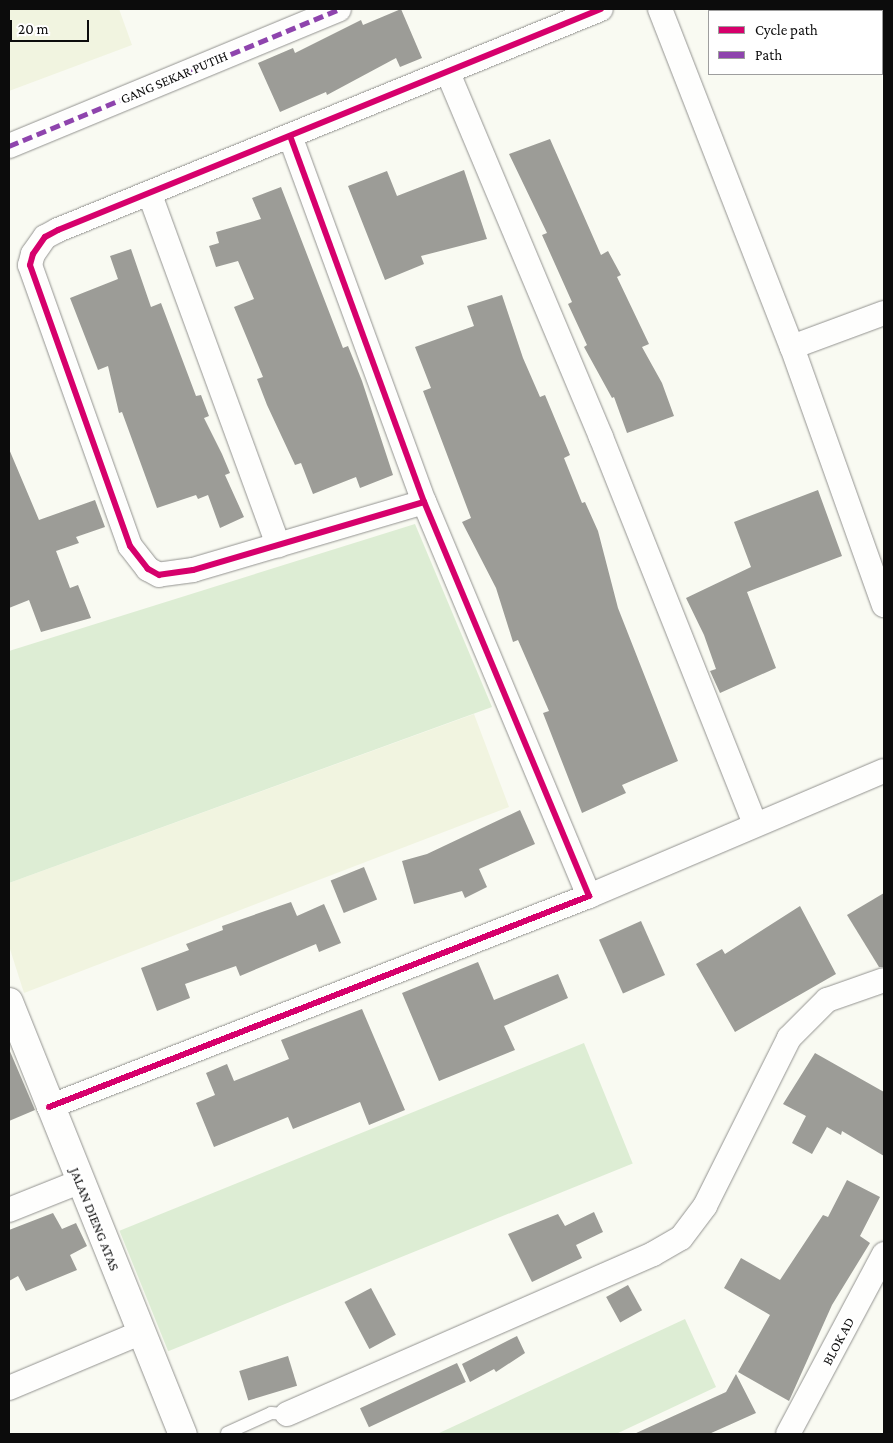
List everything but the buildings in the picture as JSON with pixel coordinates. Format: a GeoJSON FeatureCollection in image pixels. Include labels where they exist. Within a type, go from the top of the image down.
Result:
{"type":"FeatureCollection","features":[{"type":"Feature","properties":{"kind":"street","name":"GANG SEKAR PUTIH"},"geometry":{"type":"LineString","coordinates":[[9,146],[339,9]]}},
{"type":"Feature","properties":{"kind":"street"},"geometry":{"type":"LineString","coordinates":[[424,502],[193,570],[159,575],[138,560],[130,546],[30,265],[37,246],[45,237],[291,138],[601,9]]}},
{"type":"Feature","properties":{"kind":"street"},"geometry":{"type":"LineString","coordinates":[[660,9],[792,347],[884,604]]}},
{"type":"Feature","properties":{"kind":"street"},"geometry":{"type":"LineString","coordinates":[[448,73],[601,437],[755,824]]}},
{"type":"Feature","properties":{"kind":"street"},"geometry":{"type":"LineString","coordinates":[[291,138],[424,502],[589,896]]}},
{"type":"Feature","properties":{"kind":"street"},"geometry":{"type":"LineString","coordinates":[[150,195],[278,545]]}},
{"type":"Feature","properties":{"kind":"street"},"geometry":{"type":"LineString","coordinates":[[792,347],[884,313]]}},
{"type":"Feature","properties":{"kind":"street"},"geometry":{"type":"LineString","coordinates":[[50,1107],[589,896],[755,824],[884,771]]}},
{"type":"Feature","properties":{"kind":"street"},"geometry":{"type":"LineString","coordinates":[[286,1414],[653,1254],[681,1238],[706,1206],[789,1038],[807,1016],[827,1000],[884,980]]}},
{"type":"Feature","properties":{"kind":"street","name":"JALAN DIENG ATAS"},"geometry":{"type":"LineString","coordinates":[[10,1011],[183,1434]]}},
{"type":"Feature","properties":{"kind":"street"},"geometry":{"type":"LineString","coordinates":[[9,1210],[79,1182]]}},
{"type":"Feature","properties":{"kind":"street","name":"BLOK AD"},"geometry":{"type":"LineString","coordinates":[[787,1433],[884,1254]]}},
{"type":"Feature","properties":{"kind":"street"},"geometry":{"type":"LineString","coordinates":[[9,1388],[142,1332]]}},
{"type":"Feature","properties":{"kind":"lane"},"geometry":{"type":"LineString","coordinates":[[227,1433],[271,1414],[286,1414]]}},
{"type":"Feature","properties":{"kind":"green space"},"geometry":{"type":"Polygon","coordinates":[[[9,9],[119,9],[132,45],[9,91],[9,9]]]}},
{"type":"Feature","properties":{"kind":"green space"},"geometry":{"type":"Polygon","coordinates":[[[415,524],[492,707],[9,883],[9,651],[415,524]]]}},
{"type":"Feature","properties":{"kind":"green space"},"geometry":{"type":"Polygon","coordinates":[[[474,714],[509,807],[24,993],[9,946],[9,883],[474,714]]]}},
{"type":"Feature","properties":{"kind":"green space"},"geometry":{"type":"Polygon","coordinates":[[[584,1043],[633,1164],[168,1351],[119,1231],[584,1043]]]}},
{"type":"Feature","properties":{"kind":"green space"},"geometry":{"type":"Polygon","coordinates":[[[685,1319],[716,1387],[616,1434],[437,1434],[685,1319]]]}},
{"type":"Feature","properties":{"kind":"marked path"},"geometry":{"type":"LineString","coordinates":[[9,146],[339,9]]}},
{"type":"Feature","properties":{"kind":"cycle path"},"geometry":{"type":"LineString","coordinates":[[424,502],[193,570],[159,575],[148,569],[130,546],[30,265],[33,254],[45,237],[58,230],[601,9]]}},
{"type":"Feature","properties":{"kind":"cycle path"},"geometry":{"type":"LineString","coordinates":[[49,1107],[589,896],[424,502],[291,138]]}}]}
